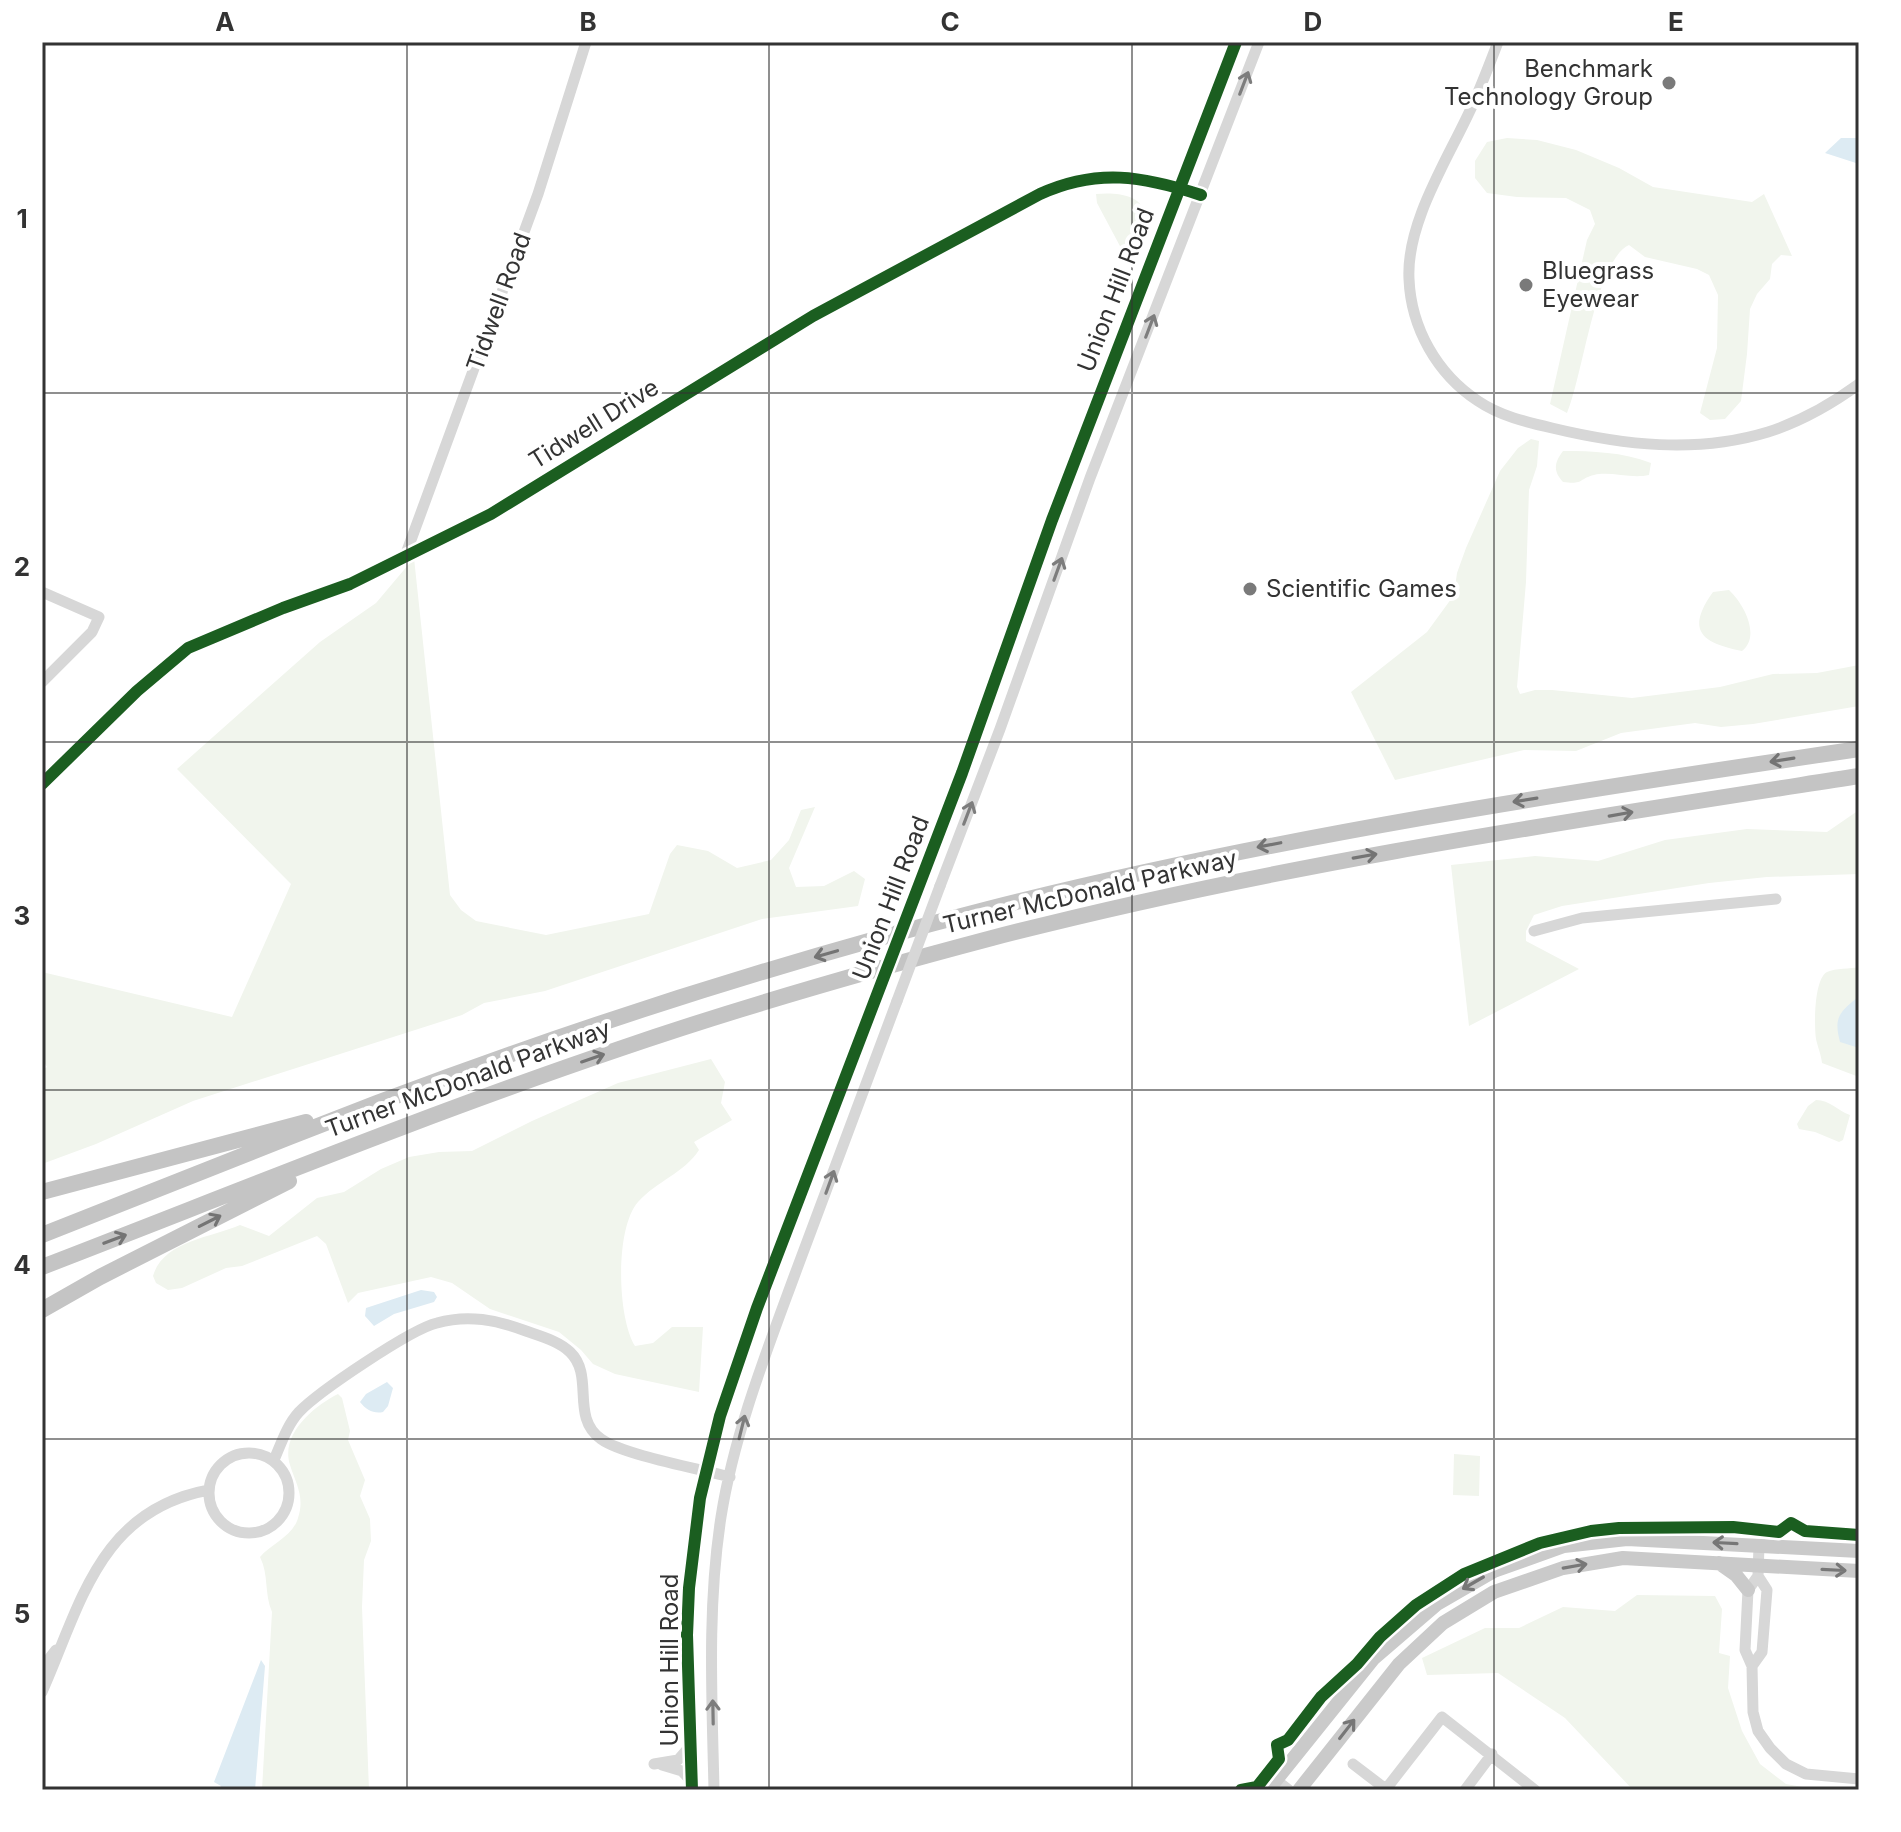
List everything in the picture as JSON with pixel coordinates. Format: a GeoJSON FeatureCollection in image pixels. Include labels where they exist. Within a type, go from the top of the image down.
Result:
{"type":"FeatureCollection","features":[{"type":"Feature","properties":{"kind":"highway","name":"Turner McDonald Parkway"},"geometry":{"type":"LineString","coordinates":[[42,1235],[381,1102],[718,986],[872,940],[1183,863],[1363,827],[1859,749]]}},
{"type":"Feature","properties":{"kind":"highway","name":"Turner McDonald Parkway"},"geometry":{"type":"LineString","coordinates":[[42,1267],[524,1082],[705,1021],[1038,927],[1193,890],[1339,861],[1859,776]]}},
{"type":"Feature","properties":{"kind":"highway"},"geometry":{"type":"LineString","coordinates":[[42,1192],[381,1102]]}},
{"type":"Feature","properties":{"kind":"highway"},"geometry":{"type":"LineString","coordinates":[[42,1310],[100,1277],[375,1138]]}},
{"type":"Feature","properties":{"kind":"main road"},"geometry":{"type":"LineString","coordinates":[[1272,1785],[1373,1659],[1437,1604],[1494,1571],[1564,1546],[1627,1539],[1859,1551]]}},
{"type":"Feature","properties":{"kind":"main road"},"geometry":{"type":"LineString","coordinates":[[1299,1790],[1399,1664],[1443,1623],[1494,1592],[1563,1568],[1623,1558],[1719,1563],[1758,1570],[1859,1571]]}},
{"type":"Feature","properties":{"kind":"main road"},"geometry":{"type":"LineString","coordinates":[[1719,1563],[1736,1575],[1748,1590]]}},
{"type":"Feature","properties":{"kind":"street","name":"Tidwell Road"},"geometry":{"type":"LineString","coordinates":[[404,559],[538,194],[586,42]]}},
{"type":"Feature","properties":{"kind":"street","name":"Union Hill Road"},"geometry":{"type":"LineString","coordinates":[[692,1786],[687,1635],[689,1588],[700,1498],[720,1416],[757,1308],[962,773],[1041,548],[1236,42]]}},
{"type":"Feature","properties":{"kind":"street","name":"Union Hill Road"},"geometry":{"type":"LineString","coordinates":[[714,1790],[714,1586],[721,1515],[747,1410],[1090,478],[1259,42]]}},
{"type":"Feature","properties":{"kind":"street"},"geometry":{"type":"LineString","coordinates":[[1498,42],[1421,217],[1410,254],[1410,292],[1416,319],[1430,352],[1456,384],[1479,401],[1511,417],[1583,435],[1662,446],[1703,444],[1767,432],[1859,384]]}},
{"type":"Feature","properties":{"kind":"street","name":"Tidwell Drive"},"geometry":{"type":"LineString","coordinates":[[42,784],[137,691],[188,648],[350,584],[491,514],[813,316],[1040,194],[1077,180],[1102,177],[1146,180],[1201,195]]}},
{"type":"Feature","properties":{"kind":"street"},"geometry":{"type":"LineString","coordinates":[[42,592],[99,617],[92,632],[42,682]]}},
{"type":"Feature","properties":{"kind":"street"},"geometry":{"type":"LineString","coordinates":[[1534,931],[1582,918],[1776,899]]}},
{"type":"Feature","properties":{"kind":"street"},"geometry":{"type":"LineString","coordinates":[[274,1460],[297,1415],[324,1393],[416,1331],[435,1323],[479,1318],[506,1323],[568,1350],[584,1374],[582,1403],[591,1429],[601,1439],[620,1448],[730,1477]]}},
{"type":"Feature","properties":{"kind":"street"},"geometry":{"type":"LineString","coordinates":[[250,1452],[274,1460],[289,1483],[290,1497],[286,1511],[278,1522],[266,1530],[253,1533],[239,1532],[226,1526],[210,1504],[209,1490],[218,1467],[227,1459],[250,1452]]}},
{"type":"Feature","properties":{"kind":"street"},"geometry":{"type":"LineString","coordinates":[[42,1692],[109,1547],[128,1528],[163,1503],[209,1490]]}},
{"type":"Feature","properties":{"kind":"street"},"geometry":{"type":"LineString","coordinates":[[1759,1545],[1758,1570],[1748,1590],[1745,1650],[1752,1666],[1753,1712],[1758,1731],[1786,1764],[1806,1774],[1859,1779]]}},
{"type":"Feature","properties":{"kind":"street"},"geometry":{"type":"LineString","coordinates":[[1752,1666],[1762,1652],[1767,1590],[1758,1570]]}},
{"type":"Feature","properties":{"kind":"street"},"geometry":{"type":"LineString","coordinates":[[42,1668],[70,1629]]}},
{"type":"Feature","properties":{"kind":"street"},"geometry":{"type":"LineString","coordinates":[[1353,1764],[1386,1790],[1442,1717],[1535,1790]]}},
{"type":"Feature","properties":{"kind":"street"},"geometry":{"type":"LineString","coordinates":[[691,1745],[678,1760],[654,1764],[677,1769],[692,1786]]}},
{"type":"Feature","properties":{"kind":"street"},"geometry":{"type":"LineString","coordinates":[[1465,1790],[1492,1754]]}},
{"type":"Feature","properties":{"kind":"street"},"geometry":{"type":"LineString","coordinates":[[1272,1785],[1289,1790]]}},
{"type":"Feature","properties":{"kind":"shaded area"},"geometry":{"type":"Polygon","coordinates":[[[1507,138],[1537,140],[1576,150],[1653,187],[1752,202],[1764,194],[1792,256],[1781,255],[1772,264],[1770,279],[1757,294],[1750,309],[1741,401],[1725,419],[1710,420],[1700,413],[1717,348],[1718,295],[1709,275],[1697,269],[1645,257],[1629,245],[1618,255],[1599,295],[1567,413],[1550,404],[1587,240],[1595,224],[1590,210],[1566,198],[1487,193],[1475,178],[1475,161],[1487,142],[1507,138]]]}},
{"type":"Feature","properties":{"kind":"shaded area"},"geometry":{"type":"Polygon","coordinates":[[[1841,138],[1859,138],[1859,164],[1825,153],[1841,138]]]}},
{"type":"Feature","properties":{"kind":"shaded area"},"geometry":{"type":"Polygon","coordinates":[[[1096,194],[1129,197],[1142,206],[1144,226],[1133,253],[1126,253],[1121,248],[1097,203],[1096,194]]]}},
{"type":"Feature","properties":{"kind":"shaded area"},"geometry":{"type":"Polygon","coordinates":[[[1531,439],[1539,441],[1537,466],[1529,490],[1526,582],[1517,687],[1520,694],[1552,690],[1632,698],[1720,687],[1773,674],[1817,673],[1859,665],[1859,706],[1753,724],[1721,727],[1695,723],[1621,733],[1576,751],[1524,750],[1395,780],[1351,692],[1427,632],[1454,595],[1457,573],[1466,548],[1500,471],[1518,448],[1531,439]]]}},
{"type":"Feature","properties":{"kind":"shaded area"},"geometry":{"type":"Polygon","coordinates":[[[1563,451],[1607,453],[1640,459],[1651,463],[1649,475],[1600,474],[1578,482],[1563,482],[1556,467],[1563,451]]]}},
{"type":"Feature","properties":{"kind":"shaded area"},"geometry":{"type":"Polygon","coordinates":[[[414,558],[450,895],[461,910],[476,921],[546,935],[649,914],[670,854],[677,845],[708,851],[737,868],[771,860],[789,840],[801,810],[815,807],[789,868],[796,887],[824,886],[854,871],[865,879],[858,906],[762,919],[545,991],[484,1003],[462,1015],[193,1101],[42,1164],[42,1070],[47,1067],[42,1059],[42,972],[232,1017],[291,884],[177,769],[320,642],[376,603],[414,558]]]}},
{"type":"Feature","properties":{"kind":"shaded area"},"geometry":{"type":"Polygon","coordinates":[[[1729,590],[1745,611],[1750,629],[1748,645],[1742,651],[1708,639],[1699,626],[1700,617],[1713,592],[1729,590]]]}},
{"type":"Feature","properties":{"kind":"shaded area"},"geometry":{"type":"Polygon","coordinates":[[[1859,810],[1859,874],[1767,877],[1709,883],[1562,906],[1534,915],[1526,931],[1526,941],[1579,969],[1469,1026],[1451,865],[1535,856],[1598,861],[1665,840],[1747,829],[1827,832],[1859,810]]]}},
{"type":"Feature","properties":{"kind":"shaded area"},"geometry":{"type":"Polygon","coordinates":[[[1859,967],[1859,1077],[1822,1063],[1815,1024],[1817,993],[1823,976],[1831,971],[1859,967]]]}},
{"type":"Feature","properties":{"kind":"shaded area"},"geometry":{"type":"Polygon","coordinates":[[[1857,998],[1859,1048],[1840,1042],[1837,1028],[1842,1012],[1857,998]]]}},
{"type":"Feature","properties":{"kind":"shaded area"},"geometry":{"type":"Polygon","coordinates":[[[711,1059],[725,1082],[721,1103],[732,1120],[694,1142],[699,1150],[693,1158],[638,1202],[625,1231],[621,1273],[625,1315],[635,1346],[653,1343],[672,1327],[703,1327],[699,1392],[615,1374],[593,1364],[559,1332],[490,1309],[452,1283],[431,1277],[358,1293],[348,1303],[326,1244],[317,1236],[242,1266],[226,1268],[182,1288],[168,1290],[156,1283],[153,1276],[158,1264],[167,1255],[189,1242],[240,1225],[269,1236],[317,1198],[344,1192],[381,1169],[409,1157],[472,1151],[618,1083],[711,1059]]]}},
{"type":"Feature","properties":{"kind":"shaded area"},"geometry":{"type":"Polygon","coordinates":[[[1816,1100],[1850,1115],[1843,1140],[1839,1142],[1799,1129],[1797,1124],[1808,1106],[1816,1100]]]}},
{"type":"Feature","properties":{"kind":"shaded area"},"geometry":{"type":"Polygon","coordinates":[[[421,1290],[434,1292],[437,1297],[434,1302],[394,1314],[374,1326],[365,1316],[366,1308],[421,1290]]]}},
{"type":"Feature","properties":{"kind":"shaded area"},"geometry":{"type":"Polygon","coordinates":[[[387,1382],[393,1388],[388,1406],[383,1412],[370,1411],[360,1402],[366,1394],[387,1382]]]}},
{"type":"Feature","properties":{"kind":"shaded area"},"geometry":{"type":"Polygon","coordinates":[[[338,1394],[342,1398],[350,1431],[348,1440],[365,1480],[360,1496],[370,1519],[371,1541],[364,1560],[362,1607],[369,1790],[262,1790],[272,1612],[260,1557],[287,1535],[298,1518],[300,1497],[288,1454],[294,1432],[319,1406],[338,1394]]]}},
{"type":"Feature","properties":{"kind":"shaded area"},"geometry":{"type":"Polygon","coordinates":[[[1454,1454],[1480,1456],[1479,1496],[1453,1495],[1454,1454]]]}},
{"type":"Feature","properties":{"kind":"shaded area"},"geometry":{"type":"Polygon","coordinates":[[[1637,1595],[1715,1596],[1722,1609],[1719,1653],[1730,1656],[1728,1688],[1742,1731],[1760,1764],[1786,1784],[1819,1790],[1633,1790],[1565,1718],[1498,1673],[1427,1675],[1422,1658],[1485,1628],[1519,1628],[1563,1607],[1615,1611],[1637,1595]]]}},
{"type":"Feature","properties":{"kind":"shaded area"},"geometry":{"type":"Polygon","coordinates":[[[261,1660],[265,1666],[255,1790],[219,1790],[221,1786],[214,1782],[261,1660]]]}},
{"type":"Feature","properties":{"kind":"cycle path"},"geometry":{"type":"LineString","coordinates":[[692,1790],[687,1635],[689,1588],[700,1498],[720,1416],[757,1308],[962,773],[1052,520],[1236,42]]}},
{"type":"Feature","properties":{"kind":"cycle path"},"geometry":{"type":"LineString","coordinates":[[42,784],[137,691],[188,648],[350,584],[491,514],[813,316],[1040,194],[1081,181],[1120,178],[1140,179],[1201,195]]}},
{"type":"Feature","properties":{"kind":"cycle path"},"geometry":{"type":"LineString","coordinates":[[1241,1790],[1257,1787],[1279,1759],[1277,1745],[1288,1740],[1321,1697],[1357,1664],[1380,1637],[1416,1605],[1464,1574],[1540,1543],[1619,1528],[1733,1527],[1779,1532],[1791,1523],[1805,1531],[1859,1535]]}},
{"type":"Feature","properties":{"kind":"place","name":"Benchmark Technology Group"},"geometry":{"type":"Point","coordinates":[1669,83]}},
{"type":"Feature","properties":{"kind":"place","name":"Bluegrass Eyewear"},"geometry":{"type":"Point","coordinates":[1526,285]}},
{"type":"Feature","properties":{"kind":"place","name":"Scientific Games"},"geometry":{"type":"Point","coordinates":[1250,589]}}]}
